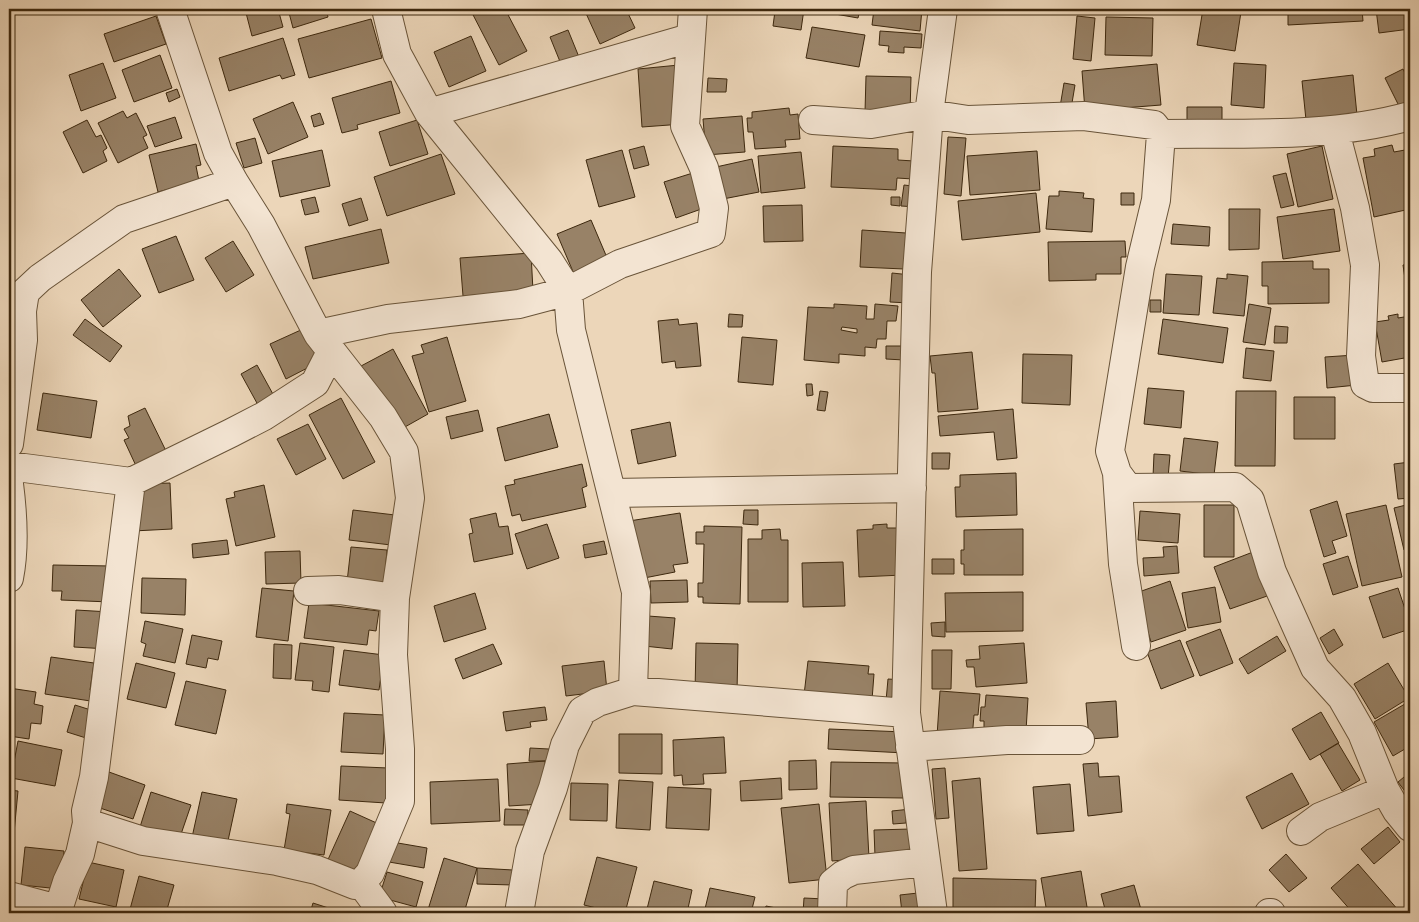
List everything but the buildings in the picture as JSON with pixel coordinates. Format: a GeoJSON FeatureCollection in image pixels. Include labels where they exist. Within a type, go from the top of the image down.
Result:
{"type":"FeatureCollection","features":[{"type":"Feature","properties":{"kind":"street"},"geometry":{"type":"LineString","coordinates":[[87,824],[143,841],[277,861],[317,870],[355,885],[362,883],[370,874],[400,801],[400,749],[393,655],[395,598],[410,498],[404,452],[383,417],[324,343],[261,225],[218,153],[170,9]]}},
{"type":"Feature","properties":{"kind":"street"},"geometry":{"type":"LineString","coordinates":[[386,9],[397,54],[429,113],[549,261],[568,291],[571,330],[636,592],[633,691]]}},
{"type":"Feature","properties":{"kind":"street"},"geometry":{"type":"LineString","coordinates":[[324,343],[388,319],[519,304],[568,291],[620,264],[712,233],[714,208],[704,168],[685,126],[693,9]]}},
{"type":"Feature","properties":{"kind":"street"},"geometry":{"type":"LineString","coordinates":[[933,913],[906,713],[917,272],[929,114],[943,9]]}},
{"type":"Feature","properties":{"kind":"street"},"geometry":{"type":"LineString","coordinates":[[429,113],[690,38]]}},
{"type":"Feature","properties":{"kind":"street"},"geometry":{"type":"LineString","coordinates":[[813,120],[872,124],[929,114],[968,120],[1084,116],[1154,125],[1160,134],[1156,200],[1140,267],[1110,451],[1117,473],[1123,564],[1136,646]]}},
{"type":"Feature","properties":{"kind":"street"},"geometry":{"type":"LineString","coordinates":[[1160,134],[1335,131],[1410,116]]}},
{"type":"Feature","properties":{"kind":"street"},"geometry":{"type":"LineString","coordinates":[[1335,131],[1355,208],[1365,265],[1361,356],[1364,384],[1373,388],[1410,388]]}},
{"type":"Feature","properties":{"kind":"street"},"geometry":{"type":"LineString","coordinates":[[9,444],[23,340],[22,311],[25,292],[40,278],[124,219],[234,182]]}},
{"type":"Feature","properties":{"kind":"street"},"geometry":{"type":"LineString","coordinates":[[9,466],[131,482],[231,434],[264,416],[314,383],[324,343]]}},
{"type":"Feature","properties":{"kind":"street"},"geometry":{"type":"LineString","coordinates":[[1117,473],[1128,488],[1235,487],[1250,500],[1272,572],[1315,668],[1342,698],[1362,733],[1385,790],[1396,811],[1410,827]]}},
{"type":"Feature","properties":{"kind":"street"},"geometry":{"type":"LineString","coordinates":[[9,896],[57,911],[67,882],[80,854],[87,824],[86,811],[94,777],[131,482]]}},
{"type":"Feature","properties":{"kind":"street"},"geometry":{"type":"LineString","coordinates":[[9,484],[12,507],[12,563],[9,578]]}},
{"type":"Feature","properties":{"kind":"street"},"geometry":{"type":"LineString","coordinates":[[612,493],[912,488]]}},
{"type":"Feature","properties":{"kind":"street"},"geometry":{"type":"LineString","coordinates":[[308,591],[339,590],[395,598]]}},
{"type":"Feature","properties":{"kind":"street"},"geometry":{"type":"LineString","coordinates":[[519,913],[530,851],[553,788],[565,745],[582,711],[598,702],[633,691],[906,713]]}},
{"type":"Feature","properties":{"kind":"street"},"geometry":{"type":"LineString","coordinates":[[910,747],[1007,740],[1080,740]]}},
{"type":"Feature","properties":{"kind":"street"},"geometry":{"type":"LineString","coordinates":[[1301,831],[1320,817],[1385,790]]}},
{"type":"Feature","properties":{"kind":"street"},"geometry":{"type":"LineString","coordinates":[[832,913],[833,883],[843,875],[854,870],[926,862]]}},
{"type":"Feature","properties":{"kind":"street"},"geometry":{"type":"LineString","coordinates":[[362,883],[383,913]]}}]}
